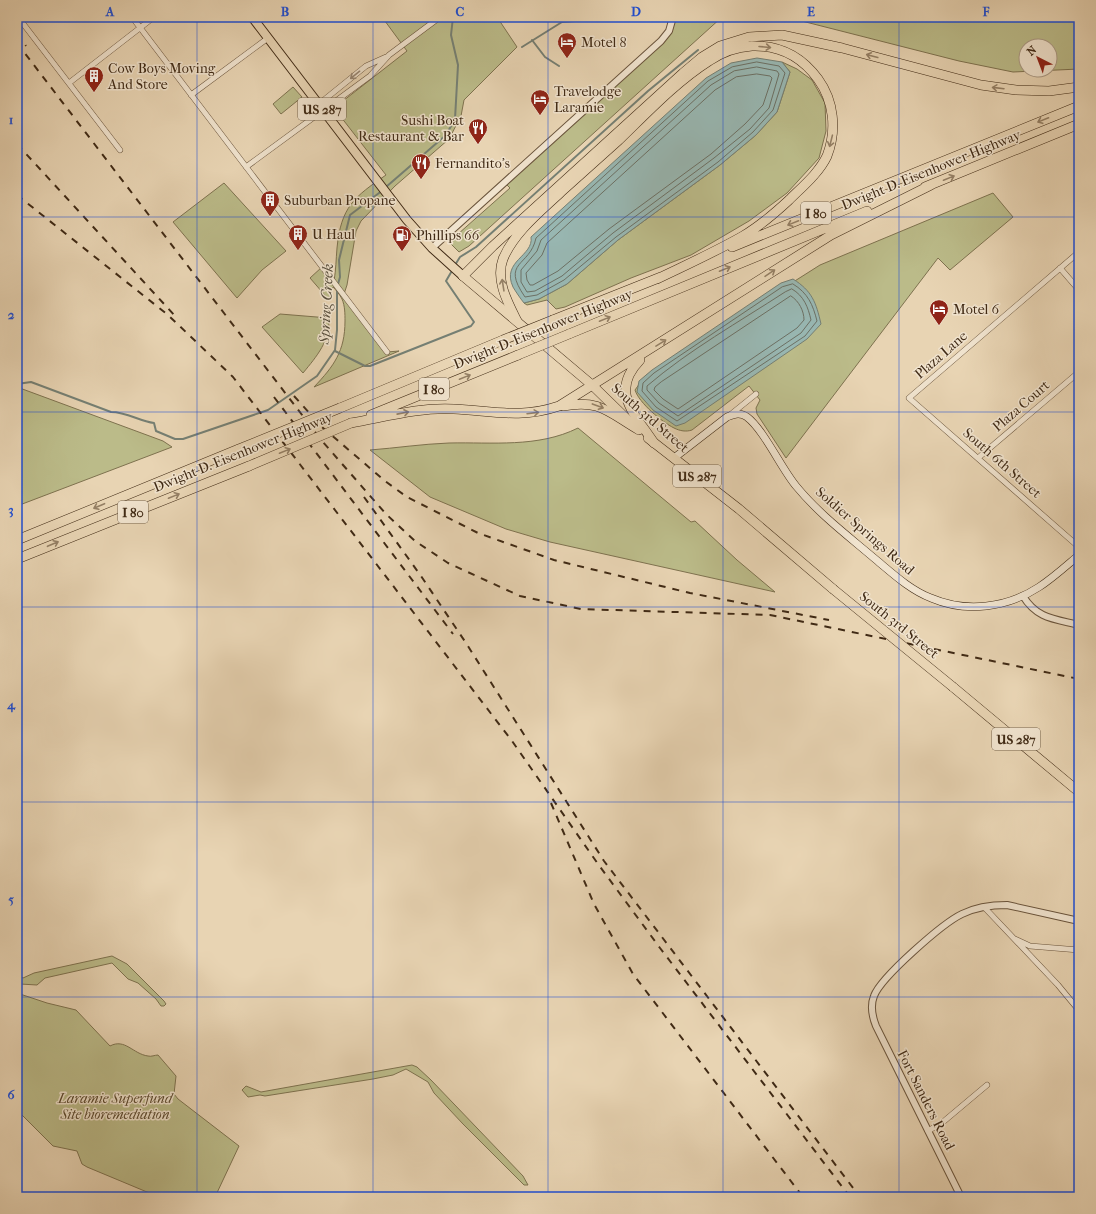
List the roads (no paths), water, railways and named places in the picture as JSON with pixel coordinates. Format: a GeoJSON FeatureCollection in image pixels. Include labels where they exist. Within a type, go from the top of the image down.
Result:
{"type":"FeatureCollection","features":[{"type":"Feature","properties":{"kind":"highway"},"geometry":{"type":"LineString","coordinates":[[463,276],[493,246],[702,57],[720,46],[749,37],[782,35],[842,48],[981,86],[1016,90],[1049,91],[1079,87]]}},
{"type":"Feature","properties":{"kind":"highway"},"geometry":{"type":"LineString","coordinates":[[463,276],[538,214],[657,105],[708,61],[727,51],[753,46],[778,48],[792,54],[810,68],[830,99],[833,116],[832,136],[826,157],[811,178],[771,216],[745,235],[657,278]]}},
{"type":"Feature","properties":{"kind":"highway","name":"Dwight D. Eisenhower Highway"},"geometry":{"type":"LineString","coordinates":[[17,540],[503,340],[1079,106]]}},
{"type":"Feature","properties":{"kind":"highway","name":"Dwight D. Eisenhower Highway"},"geometry":{"type":"LineString","coordinates":[[17,559],[249,466],[1079,124]]}},
{"type":"Feature","properties":{"kind":"highway"},"geometry":{"type":"LineString","coordinates":[[559,406],[831,235],[931,185]]}},
{"type":"Feature","properties":{"kind":"highway"},"geometry":{"type":"LineString","coordinates":[[517,321],[505,296],[501,275],[503,260],[513,240],[538,214]]}},
{"type":"Feature","properties":{"kind":"highway","name":"South 3rd Street"},"geometry":{"type":"LineString","coordinates":[[463,276],[592,385],[654,443],[739,509],[833,589],[1079,792]]}},
{"type":"Feature","properties":{"kind":"highway"},"geometry":{"type":"LineString","coordinates":[[647,352],[628,373],[624,384],[628,405],[654,443]]}},
{"type":"Feature","properties":{"kind":"highway"},"geometry":{"type":"LineString","coordinates":[[351,423],[413,411],[453,409],[487,413],[531,414],[559,406],[579,403],[592,404],[605,409],[639,430]]}},
{"type":"Feature","properties":{"kind":"main road","name":"South 3rd Street"},"geometry":{"type":"LineString","coordinates":[[252,17],[391,199],[432,248],[463,276]]}},
{"type":"Feature","properties":{"kind":"main road","name":"Soldier Springs Road"},"geometry":{"type":"LineString","coordinates":[[727,416],[737,413],[748,418],[787,475],[809,502],[889,570],[920,592],[944,603],[967,607],[997,605],[1024,596],[1054,576],[1079,555]]}},
{"type":"Feature","properties":{"kind":"main road"},"geometry":{"type":"LineString","coordinates":[[674,458],[727,416]]}},
{"type":"Feature","properties":{"kind":"street"},"geometry":{"type":"LineString","coordinates":[[18,17],[120,150]]}},
{"type":"Feature","properties":{"kind":"street"},"geometry":{"type":"LineString","coordinates":[[132,17],[387,352]]}},
{"type":"Feature","properties":{"kind":"street"},"geometry":{"type":"LineString","coordinates":[[69,83],[154,17]]}},
{"type":"Feature","properties":{"kind":"street"},"geometry":{"type":"LineString","coordinates":[[432,248],[661,41],[669,31],[673,17]]}},
{"type":"Feature","properties":{"kind":"street"},"geometry":{"type":"LineString","coordinates":[[321,107],[370,76],[389,56],[436,20]]}},
{"type":"Feature","properties":{"kind":"street"},"geometry":{"type":"LineString","coordinates":[[191,95],[268,38]]}},
{"type":"Feature","properties":{"kind":"street"},"geometry":{"type":"LineString","coordinates":[[246,167],[321,107],[366,66],[389,56]]}},
{"type":"Feature","properties":{"kind":"street","name":"Plaza Lane"},"geometry":{"type":"LineString","coordinates":[[909,398],[1079,252]]}},
{"type":"Feature","properties":{"kind":"street"},"geometry":{"type":"LineString","coordinates":[[1060,268],[1079,290]]}},
{"type":"Feature","properties":{"kind":"street","name":"Plaza Court"},"geometry":{"type":"LineString","coordinates":[[978,458],[1079,372]]}},
{"type":"Feature","properties":{"kind":"street"},"geometry":{"type":"LineString","coordinates":[[727,416],[756,394]]}},
{"type":"Feature","properties":{"kind":"street","name":"South 6th Street"},"geometry":{"type":"LineString","coordinates":[[909,398],[1079,547]]}},
{"type":"Feature","properties":{"kind":"street"},"geometry":{"type":"LineString","coordinates":[[1024,596],[1032,609],[1038,613],[1047,617],[1079,624]]}},
{"type":"Feature","properties":{"kind":"street"},"geometry":{"type":"LineString","coordinates":[[984,907],[1007,905],[1079,920]]}},
{"type":"Feature","properties":{"kind":"street"},"geometry":{"type":"LineString","coordinates":[[984,907],[1058,985],[1077,1008],[1079,1007]]}},
{"type":"Feature","properties":{"kind":"street","name":"Fort Sanders Road"},"geometry":{"type":"LineString","coordinates":[[961,1197],[882,1041],[872,1014],[874,997],[878,988],[939,930],[961,914],[984,907]]}},
{"type":"Feature","properties":{"kind":"street"},"geometry":{"type":"LineString","coordinates":[[1011,936],[1030,946],[1079,950]]}},
{"type":"Feature","properties":{"kind":"street"},"geometry":{"type":"LineString","coordinates":[[928,1131],[944,1122],[987,1084]]}},
{"type":"Feature","properties":{"kind":"water"},"geometry":{"type":"Polygon","coordinates":[[[757,58],[782,62],[790,72],[777,112],[756,135],[720,165],[618,240],[567,284],[539,299],[524,303],[513,287],[510,278],[514,265],[531,244],[531,237],[706,78],[731,63],[757,58]]]}},
{"type":"Feature","properties":{"kind":"water"},"geometry":{"type":"Polygon","coordinates":[[[793,279],[809,293],[815,303],[821,324],[807,339],[685,423],[676,426],[653,410],[637,392],[639,381],[652,370],[781,283],[793,279]]]}},
{"type":"Feature","properties":{"kind":"waterway","name":"Spring Creek"},"geometry":{"type":"LineString","coordinates":[[386,187],[446,135],[455,119],[458,65],[451,35],[453,17]]}},
{"type":"Feature","properties":{"kind":"waterway"},"geometry":{"type":"LineString","coordinates":[[522,47],[562,22],[575,21]]}},
{"type":"Feature","properties":{"kind":"waterway"},"geometry":{"type":"LineString","coordinates":[[532,40],[545,57],[559,66]]}},
{"type":"Feature","properties":{"kind":"waterway"},"geometry":{"type":"LineString","coordinates":[[455,265],[460,257],[476,247],[648,91],[698,50]]}},
{"type":"Feature","properties":{"kind":"waterway","name":"Spring Creek"},"geometry":{"type":"LineString","coordinates":[[338,284],[340,277],[339,260],[350,215],[383,190]]}},
{"type":"Feature","properties":{"kind":"waterway"},"geometry":{"type":"LineString","coordinates":[[335,351],[365,366],[370,366],[471,326],[474,322],[446,281],[453,269]]}},
{"type":"Feature","properties":{"kind":"waterway","name":"Spring Creek"},"geometry":{"type":"LineString","coordinates":[[17,384],[31,382],[111,412],[122,413],[154,423],[156,431],[175,439],[183,439],[268,410],[317,376],[335,350],[337,330],[337,288]]}},
{"type":"Feature","properties":{"kind":"railway"},"geometry":{"type":"LineString","coordinates":[[17,34],[26,46]]}},
{"type":"Feature","properties":{"kind":"railway"},"geometry":{"type":"LineString","coordinates":[[17,43],[322,441],[386,514],[415,541],[448,563],[520,596],[581,609],[770,615],[1079,679]]}},
{"type":"Feature","properties":{"kind":"railway"},"geometry":{"type":"LineString","coordinates":[[17,144],[176,317]]}},
{"type":"Feature","properties":{"kind":"railway"},"geometry":{"type":"LineString","coordinates":[[17,195],[168,315],[233,377],[512,741],[598,864],[660,948],[850,1197]]}},
{"type":"Feature","properties":{"kind":"railway"},"geometry":{"type":"LineString","coordinates":[[294,396],[322,427],[385,481],[407,497],[478,533],[554,560],[690,593],[829,620]]}},
{"type":"Feature","properties":{"kind":"railway"},"geometry":{"type":"LineString","coordinates":[[274,397],[453,634]]}},
{"type":"Feature","properties":{"kind":"railway"},"geometry":{"type":"LineString","coordinates":[[364,497],[421,576],[466,643],[604,861],[860,1197]]}},
{"type":"Feature","properties":{"kind":"railway"},"geometry":{"type":"LineString","coordinates":[[551,803],[594,904],[633,974],[803,1197]]}},
{"type":"Feature","properties":{"kind":"place","name":"Motel 8"},"geometry":{"type":"Point","coordinates":[567,59]}},
{"type":"Feature","properties":{"kind":"place","name":"Cow Boys Moving And Store"},"geometry":{"type":"Point","coordinates":[94,93]}},
{"type":"Feature","properties":{"kind":"place","name":"Travelodge Laramie"},"geometry":{"type":"Point","coordinates":[540,116]}},
{"type":"Feature","properties":{"kind":"place","name":"Sushi Boat Restaurant & Bar"},"geometry":{"type":"Point","coordinates":[478,145]}},
{"type":"Feature","properties":{"kind":"place","name":"Fernandito's"},"geometry":{"type":"Point","coordinates":[421,180]}},
{"type":"Feature","properties":{"kind":"place","name":"Suburban Propane"},"geometry":{"type":"Point","coordinates":[270,217]}},
{"type":"Feature","properties":{"kind":"place","name":"U Haul"},"geometry":{"type":"Point","coordinates":[298,251]}},
{"type":"Feature","properties":{"kind":"place","name":"Phillips 66"},"geometry":{"type":"Point","coordinates":[402,252]}},
{"type":"Feature","properties":{"kind":"place","name":"Motel 6"},"geometry":{"type":"Point","coordinates":[939,326]}},
{"type":"Feature","properties":{"kind":"park label","name":"Laramie Superfund Site bioremediation"},"geometry":{"type":"Point","coordinates":[115,1106]}}]}
